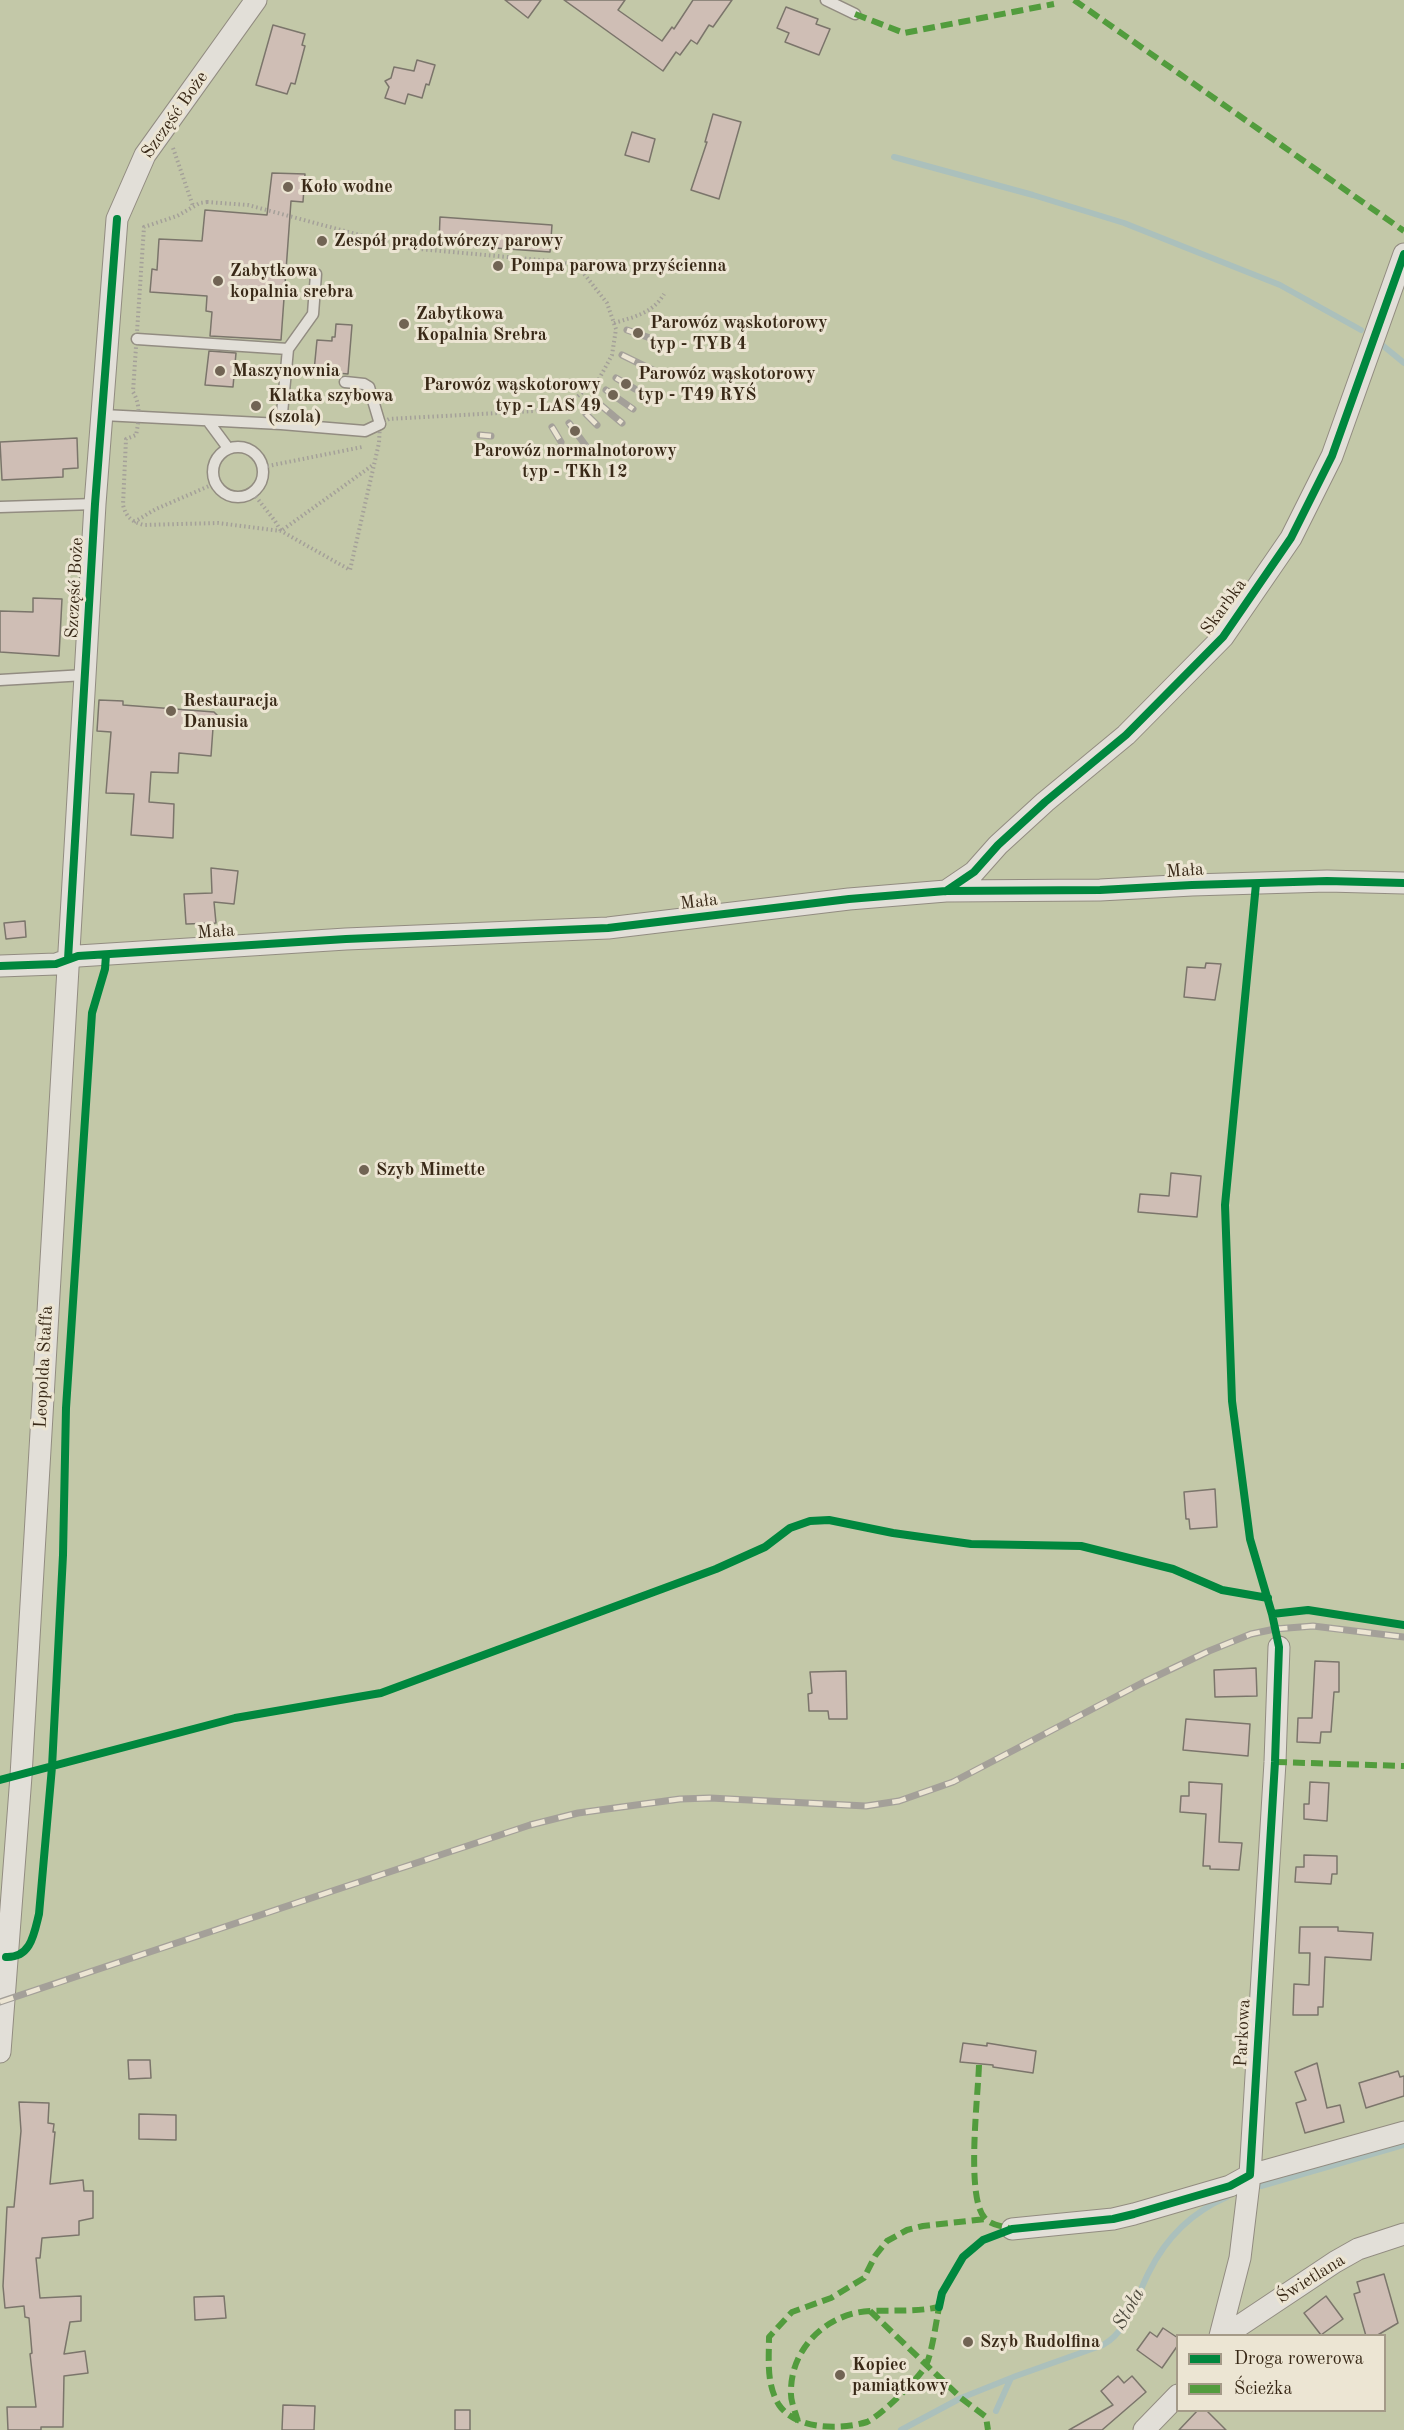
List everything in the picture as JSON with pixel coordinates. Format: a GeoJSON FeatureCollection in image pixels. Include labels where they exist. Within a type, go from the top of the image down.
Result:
{"type":"FeatureCollection","features":[{"type":"Feature","properties":{"kind":"street","name":"Szczęść Boże"},"geometry":{"type":"LineString","coordinates":[[68,959],[95,504],[117,219],[145,155],[256,0]]}},
{"type":"Feature","properties":{"kind":"street","name":"Skarbka"},"geometry":{"type":"LineString","coordinates":[[946,891],[974,872],[998,845],[1045,802],[1126,735],[1223,637],[1291,538],[1332,456],[1404,254]]}},
{"type":"Feature","properties":{"kind":"street","name":"Mała"},"geometry":{"type":"LineString","coordinates":[[0,966],[56,964],[78,956],[280,942],[608,928],[849,899],[946,891],[1100,890],[1327,881],[1404,883]]}},
{"type":"Feature","properties":{"kind":"street","name":"Leopolda Staffa"},"geometry":{"type":"LineString","coordinates":[[0,2052],[10,1778],[68,959]]}},
{"type":"Feature","properties":{"kind":"street","name":"Parkowa"},"geometry":{"type":"LineString","coordinates":[[1222,2334],[1239,2258],[1250,2175],[1275,1762],[1279,1647]]}},
{"type":"Feature","properties":{"kind":"street"},"geometry":{"type":"LineString","coordinates":[[1012,2229],[1113,2219],[1134,2214],[1230,2186],[1250,2175],[1404,2132]]}},
{"type":"Feature","properties":{"kind":"street","name":"Świetlana"},"geometry":{"type":"LineString","coordinates":[[1225,2334],[1335,2262],[1359,2249],[1404,2234]]}},
{"type":"Feature","properties":{"kind":"street"},"geometry":{"type":"LineString","coordinates":[[1144,2430],[1176,2397]]}},
{"type":"Feature","properties":{"kind":"lane"},"geometry":{"type":"LineString","coordinates":[[826,0],[855,14]]}},
{"type":"Feature","properties":{"kind":"lane"},"geometry":{"type":"LineString","coordinates":[[281,424],[288,349],[313,314],[315,274]]}},
{"type":"Feature","properties":{"kind":"lane"},"geometry":{"type":"LineString","coordinates":[[137,339],[288,349]]}},
{"type":"Feature","properties":{"kind":"lane"},"geometry":{"type":"LineString","coordinates":[[103,415],[281,424],[365,431],[380,424],[369,387],[364,384],[345,382]]}},
{"type":"Feature","properties":{"kind":"lane"},"geometry":{"type":"LineString","coordinates":[[208,421],[228,448]]}},
{"type":"Feature","properties":{"kind":"lane"},"geometry":{"type":"LineString","coordinates":[[236,446],[252,451],[258,456],[263,467],[263,480],[253,493],[237,498],[221,491],[216,483],[213,468],[216,460],[228,448],[236,446]]}},
{"type":"Feature","properties":{"kind":"lane"},"geometry":{"type":"LineString","coordinates":[[0,507],[95,504]]}},
{"type":"Feature","properties":{"kind":"lane"},"geometry":{"type":"LineString","coordinates":[[0,680],[85,675]]}},
{"type":"Feature","properties":{"kind":"path"},"geometry":{"type":"LineString","coordinates":[[170,141],[193,206]]}},
{"type":"Feature","properties":{"kind":"path"},"geometry":{"type":"LineString","coordinates":[[137,228],[177,216],[193,206],[207,202],[248,205],[408,248],[563,262],[579,270],[591,282],[607,303],[614,323],[614,346],[606,369],[588,389],[565,404],[526,412],[389,419],[380,424],[379,443],[350,570],[281,531],[218,523],[144,525],[134,522],[156,509],[216,483]]}},
{"type":"Feature","properties":{"kind":"path"},"geometry":{"type":"LineString","coordinates":[[137,339],[144,227]]}},
{"type":"Feature","properties":{"kind":"path"},"geometry":{"type":"LineString","coordinates":[[614,323],[640,316],[655,306],[664,294]]}},
{"type":"Feature","properties":{"kind":"path"},"geometry":{"type":"LineString","coordinates":[[263,467],[379,443]]}},
{"type":"Feature","properties":{"kind":"path"},"geometry":{"type":"LineString","coordinates":[[281,531],[374,464]]}},
{"type":"Feature","properties":{"kind":"path"},"geometry":{"type":"LineString","coordinates":[[253,493],[281,531]]}},
{"type":"Feature","properties":{"kind":"green space"},"geometry":{"type":"Polygon","coordinates":[[[0,0],[1404,0],[1404,2430],[0,2430],[0,0]]]}},
{"type":"Feature","properties":{"kind":"building"},"geometry":{"type":"Polygon","coordinates":[[[505,0],[541,0],[528,18],[505,0]]]}},
{"type":"Feature","properties":{"kind":"building"},"geometry":{"type":"Polygon","coordinates":[[[564,0],[625,0],[618,10],[662,41],[672,27],[674,29],[693,0],[732,0],[713,27],[709,25],[697,44],[691,40],[680,55],[676,52],[663,71],[564,0]]]}},
{"type":"Feature","properties":{"kind":"building"},"geometry":{"type":"Polygon","coordinates":[[[786,7],[818,19],[816,24],[830,29],[819,55],[785,42],[789,33],[777,28],[786,7]]]}},
{"type":"Feature","properties":{"kind":"building"},"geometry":{"type":"Polygon","coordinates":[[[273,25],[305,34],[302,45],[305,46],[295,84],[291,83],[287,94],[256,85],[273,25]]]}},
{"type":"Feature","properties":{"kind":"building"},"geometry":{"type":"Polygon","coordinates":[[[417,60],[435,65],[422,98],[408,94],[405,104],[385,98],[389,87],[385,81],[391,78],[394,67],[414,71],[417,60]]]}},
{"type":"Feature","properties":{"kind":"building"},"geometry":{"type":"Polygon","coordinates":[[[713,114],[741,122],[719,199],[691,190],[707,142],[705,142],[713,114]]]}},
{"type":"Feature","properties":{"kind":"building"},"geometry":{"type":"Polygon","coordinates":[[[632,132],[655,139],[649,162],[625,155],[632,132]]]}},
{"type":"Feature","properties":{"kind":"building","name":"Zabytkowa kopalnia srebra"},"geometry":{"type":"Polygon","coordinates":[[[272,173],[305,174],[303,202],[291,201],[281,340],[210,336],[212,312],[206,311],[207,296],[150,292],[152,269],[157,270],[159,239],[202,241],[205,210],[267,215],[272,173]]]}},
{"type":"Feature","properties":{"kind":"building"},"geometry":{"type":"Polygon","coordinates":[[[440,217],[552,225],[550,252],[439,244],[440,217]]]}},
{"type":"Feature","properties":{"kind":"building"},"geometry":{"type":"Polygon","coordinates":[[[336,324],[352,325],[348,374],[314,371],[317,340],[332,341],[332,337],[335,337],[336,324]]]}},
{"type":"Feature","properties":{"kind":"building","name":"Maszynownia"},"geometry":{"type":"Polygon","coordinates":[[[209,351],[236,353],[233,387],[205,385],[209,351]]]}},
{"type":"Feature","properties":{"kind":"building"},"geometry":{"type":"Polygon","coordinates":[[[77,438],[78,468],[63,469],[63,477],[2,480],[0,442],[77,438]]]}},
{"type":"Feature","properties":{"kind":"building"},"geometry":{"type":"Polygon","coordinates":[[[33,598],[62,599],[59,656],[0,652],[0,611],[33,612],[33,598]]]}},
{"type":"Feature","properties":{"kind":"building"},"geometry":{"type":"Polygon","coordinates":[[[99,700],[123,701],[123,705],[214,712],[219,717],[218,724],[213,728],[211,756],[179,753],[178,773],[151,772],[149,802],[174,804],[173,838],[131,835],[134,794],[106,793],[111,732],[97,731],[99,700]]]}},
{"type":"Feature","properties":{"kind":"building"},"geometry":{"type":"Polygon","coordinates":[[[211,868],[238,871],[234,904],[214,902],[216,923],[186,924],[184,894],[212,893],[211,868]]]}},
{"type":"Feature","properties":{"kind":"building"},"geometry":{"type":"Polygon","coordinates":[[[25,921],[26,937],[6,939],[4,923],[25,921]]]}},
{"type":"Feature","properties":{"kind":"building"},"geometry":{"type":"Polygon","coordinates":[[[1206,963],[1221,964],[1215,1000],[1184,997],[1187,967],[1205,968],[1206,963]]]}},
{"type":"Feature","properties":{"kind":"building"},"geometry":{"type":"Polygon","coordinates":[[[1171,1173],[1201,1176],[1197,1217],[1138,1212],[1140,1194],[1169,1196],[1171,1173]]]}},
{"type":"Feature","properties":{"kind":"building"},"geometry":{"type":"Polygon","coordinates":[[[1215,1489],[1217,1527],[1190,1529],[1189,1519],[1186,1519],[1184,1492],[1215,1489]]]}},
{"type":"Feature","properties":{"kind":"building"},"geometry":{"type":"Polygon","coordinates":[[[1315,1661],[1339,1662],[1339,1692],[1334,1692],[1331,1732],[1321,1732],[1320,1743],[1297,1742],[1298,1718],[1312,1718],[1315,1661]]]}},
{"type":"Feature","properties":{"kind":"building"},"geometry":{"type":"Polygon","coordinates":[[[1256,1668],[1257,1696],[1215,1697],[1214,1670],[1256,1668]]]}},
{"type":"Feature","properties":{"kind":"building"},"geometry":{"type":"Polygon","coordinates":[[[846,1671],[847,1719],[829,1719],[828,1711],[809,1711],[808,1694],[812,1693],[810,1672],[846,1671]]]}},
{"type":"Feature","properties":{"kind":"building"},"geometry":{"type":"Polygon","coordinates":[[[1186,1719],[1250,1724],[1248,1756],[1183,1750],[1186,1719]]]}},
{"type":"Feature","properties":{"kind":"building"},"geometry":{"type":"Polygon","coordinates":[[[1189,1782],[1222,1784],[1219,1842],[1242,1843],[1239,1870],[1210,1869],[1210,1866],[1203,1866],[1206,1814],[1180,1812],[1181,1796],[1189,1796],[1189,1782]]]}},
{"type":"Feature","properties":{"kind":"building"},"geometry":{"type":"Polygon","coordinates":[[[1310,1782],[1329,1783],[1327,1821],[1304,1819],[1304,1804],[1309,1804],[1310,1782]]]}},
{"type":"Feature","properties":{"kind":"building"},"geometry":{"type":"Polygon","coordinates":[[[1304,1855],[1337,1856],[1337,1874],[1332,1874],[1331,1884],[1295,1882],[1296,1867],[1304,1867],[1304,1855]]]}},
{"type":"Feature","properties":{"kind":"building"},"geometry":{"type":"Polygon","coordinates":[[[1300,1927],[1338,1927],[1338,1931],[1373,1933],[1371,1960],[1325,1957],[1323,2007],[1318,2007],[1318,2015],[1293,2015],[1294,1984],[1309,1985],[1310,1953],[1299,1953],[1300,1927]]]}},
{"type":"Feature","properties":{"kind":"building"},"geometry":{"type":"Polygon","coordinates":[[[963,2043],[987,2046],[987,2043],[1036,2051],[1033,2073],[993,2067],[993,2065],[960,2062],[963,2043]]]}},
{"type":"Feature","properties":{"kind":"building"},"geometry":{"type":"Polygon","coordinates":[[[128,2060],[150,2060],[151,2078],[129,2079],[128,2060]]]}},
{"type":"Feature","properties":{"kind":"building"},"geometry":{"type":"Polygon","coordinates":[[[1317,2063],[1327,2108],[1340,2105],[1344,2122],[1305,2133],[1296,2103],[1306,2100],[1295,2072],[1317,2063]]]}},
{"type":"Feature","properties":{"kind":"building"},"geometry":{"type":"Polygon","coordinates":[[[1398,2071],[1400,2077],[1404,2076],[1404,2096],[1366,2108],[1359,2083],[1398,2071]]]}},
{"type":"Feature","properties":{"kind":"building"},"geometry":{"type":"Polygon","coordinates":[[[19,2102],[49,2103],[48,2123],[54,2124],[53,2132],[55,2132],[50,2184],[83,2180],[84,2191],[93,2191],[93,2218],[79,2221],[79,2235],[42,2238],[40,2258],[36,2258],[40,2298],[81,2296],[81,2321],[70,2322],[64,2354],[85,2351],[88,2373],[64,2376],[63,2427],[41,2427],[41,2430],[8,2430],[7,2407],[36,2407],[30,2354],[32,2353],[29,2318],[25,2317],[24,2306],[5,2308],[3,2286],[7,2207],[14,2207],[21,2131],[19,2102]]]}},
{"type":"Feature","properties":{"kind":"building"},"geometry":{"type":"Polygon","coordinates":[[[139,2114],[176,2115],[176,2140],[139,2139],[139,2114]]]}},
{"type":"Feature","properties":{"kind":"building"},"geometry":{"type":"Polygon","coordinates":[[[1384,2274],[1398,2323],[1379,2334],[1365,2334],[1354,2294],[1360,2292],[1357,2282],[1384,2274]]]}},
{"type":"Feature","properties":{"kind":"building"},"geometry":{"type":"Polygon","coordinates":[[[224,2296],[226,2318],[195,2320],[194,2297],[224,2296]]]}},
{"type":"Feature","properties":{"kind":"building"},"geometry":{"type":"Polygon","coordinates":[[[1326,2296],[1343,2319],[1320,2334],[1304,2313],[1326,2296]]]}},
{"type":"Feature","properties":{"kind":"building"},"geometry":{"type":"Polygon","coordinates":[[[1163,2328],[1176,2337],[1176,2348],[1162,2368],[1137,2350],[1150,2332],[1157,2337],[1163,2328]]]}},
{"type":"Feature","properties":{"kind":"building"},"geometry":{"type":"Polygon","coordinates":[[[1118,2376],[1124,2383],[1132,2376],[1146,2392],[1102,2430],[1069,2430],[1113,2405],[1101,2391],[1118,2376]]]}},
{"type":"Feature","properties":{"kind":"building"},"geometry":{"type":"Polygon","coordinates":[[[283,2405],[315,2406],[314,2430],[282,2430],[283,2405]]]}},
{"type":"Feature","properties":{"kind":"building"},"geometry":{"type":"Polygon","coordinates":[[[455,2410],[470,2410],[470,2430],[455,2430],[455,2410]]]}},
{"type":"Feature","properties":{"kind":"building"},"geometry":{"type":"Polygon","coordinates":[[[1196,2412],[1208,2412],[1226,2430],[1179,2430],[1196,2412]]]}},
{"type":"Feature","properties":{"kind":"waterway"},"geometry":{"type":"LineString","coordinates":[[894,157],[1033,195],[1124,223],[1280,285],[1361,330]]}},
{"type":"Feature","properties":{"kind":"waterway"},"geometry":{"type":"LineString","coordinates":[[1381,344],[1404,363]]}},
{"type":"Feature","properties":{"kind":"waterway","name":"Stoła"},"geometry":{"type":"LineString","coordinates":[[1261,2186],[1404,2145]]}},
{"type":"Feature","properties":{"kind":"waterway","name":"Stoła"},"geometry":{"type":"LineString","coordinates":[[901,2430],[961,2398],[1103,2345],[1112,2339],[1126,2322],[1163,2248],[1191,2218],[1227,2197]]}},
{"type":"Feature","properties":{"kind":"waterway"},"geometry":{"type":"LineString","coordinates":[[996,2411],[1011,2378]]}},
{"type":"Feature","properties":{"kind":"railway"},"geometry":{"type":"LineString","coordinates":[[627,330],[650,338]]}},
{"type":"Feature","properties":{"kind":"railway"},"geometry":{"type":"LineString","coordinates":[[622,355],[661,374]]}},
{"type":"Feature","properties":{"kind":"railway"},"geometry":{"type":"LineString","coordinates":[[616,378],[635,389]]}},
{"type":"Feature","properties":{"kind":"railway"},"geometry":{"type":"LineString","coordinates":[[606,390],[633,409]]}},
{"type":"Feature","properties":{"kind":"railway"},"geometry":{"type":"LineString","coordinates":[[597,402],[622,423]]}},
{"type":"Feature","properties":{"kind":"railway"},"geometry":{"type":"LineString","coordinates":[[586,414],[597,425]]}},
{"type":"Feature","properties":{"kind":"railway"},"geometry":{"type":"LineString","coordinates":[[569,423],[586,446]]}},
{"type":"Feature","properties":{"kind":"railway"},"geometry":{"type":"LineString","coordinates":[[552,427],[561,442]]}},
{"type":"Feature","properties":{"kind":"railway"},"geometry":{"type":"LineString","coordinates":[[480,435],[491,436]]}},
{"type":"Feature","properties":{"kind":"railway"},"geometry":{"type":"LineString","coordinates":[[0,2002],[530,1825],[578,1813],[680,1799],[710,1798],[866,1806],[899,1801],[953,1782],[1142,1683],[1251,1634],[1275,1629],[1313,1626],[1404,1637]]}},
{"type":"Feature","properties":{"kind":"marked path"},"geometry":{"type":"LineString","coordinates":[[1074,0],[1404,231]]}},
{"type":"Feature","properties":{"kind":"marked path"},"geometry":{"type":"LineString","coordinates":[[855,14],[904,33],[1054,4]]}},
{"type":"Feature","properties":{"kind":"marked path"},"geometry":{"type":"LineString","coordinates":[[1275,1762],[1404,1766]]}},
{"type":"Feature","properties":{"kind":"marked path"},"geometry":{"type":"LineString","coordinates":[[979,2065],[975,2121],[975,2188],[984,2217],[989,2222],[1009,2228]]}},
{"type":"Feature","properties":{"kind":"marked path"},"geometry":{"type":"LineString","coordinates":[[940,2302],[926,2365],[890,2405],[867,2422],[856,2425],[819,2426],[796,2419],[779,2405],[770,2380],[769,2337],[792,2312],[831,2298],[864,2278],[875,2256],[887,2241],[907,2230],[985,2219]]}},
{"type":"Feature","properties":{"kind":"marked path"},"geometry":{"type":"LineString","coordinates":[[798,2422],[791,2395],[793,2375],[797,2360],[815,2335],[840,2318],[855,2313],[939,2307]]}},
{"type":"Feature","properties":{"kind":"marked path"},"geometry":{"type":"LineString","coordinates":[[870,2311],[961,2398],[986,2417],[988,2430]]}},
{"type":"Feature","properties":{"kind":"cycle path"},"geometry":{"type":"LineString","coordinates":[[68,959],[95,504],[117,219]]}},
{"type":"Feature","properties":{"kind":"cycle path"},"geometry":{"type":"LineString","coordinates":[[946,891],[974,872],[998,845],[1045,802],[1126,735],[1223,637],[1291,538],[1332,456],[1404,254]]}},
{"type":"Feature","properties":{"kind":"cycle path"},"geometry":{"type":"LineString","coordinates":[[0,966],[56,964],[78,956],[346,939],[608,928],[849,899],[946,891],[1100,890],[1327,881],[1404,883]]}},
{"type":"Feature","properties":{"kind":"cycle path"},"geometry":{"type":"LineString","coordinates":[[939,2307],[942,2293],[963,2257],[983,2240],[1012,2229],[1113,2219],[1134,2214],[1230,2186],[1250,2175],[1275,1762],[1279,1647],[1250,1539],[1232,1401],[1225,1205],[1256,884]]}},
{"type":"Feature","properties":{"kind":"cycle path"},"geometry":{"type":"LineString","coordinates":[[6,1957],[21,1954],[26,1949],[33,1937],[39,1914],[52,1767],[63,1555],[66,1408],[92,1013],[105,969],[106,955]]}},
{"type":"Feature","properties":{"kind":"cycle path"},"geometry":{"type":"LineString","coordinates":[[0,1780],[235,1718],[381,1693],[716,1569],[765,1547],[790,1528],[810,1521],[829,1520],[893,1533],[971,1544],[1081,1546],[1173,1569],[1222,1590],[1268,1598]]}},
{"type":"Feature","properties":{"kind":"cycle path"},"geometry":{"type":"LineString","coordinates":[[1272,1614],[1308,1610],[1404,1625]]}},
{"type":"Feature","properties":{"kind":"place","name":"Koło wodne"},"geometry":{"type":"Point","coordinates":[288,187]}},
{"type":"Feature","properties":{"kind":"place","name":"Zespół prądotwórczy parowy"},"geometry":{"type":"Point","coordinates":[322,241]}},
{"type":"Feature","properties":{"kind":"place","name":"Pompa parowa przyścienna"},"geometry":{"type":"Point","coordinates":[498,266]}},
{"type":"Feature","properties":{"kind":"place","name":"Zabytkowa kopalnia srebra"},"geometry":{"type":"Point","coordinates":[218,281]}},
{"type":"Feature","properties":{"kind":"place","name":"Zabytkowa Kopalnia Srebra"},"geometry":{"type":"Point","coordinates":[404,324]}},
{"type":"Feature","properties":{"kind":"place","name":"Parowóz wąskotorowy typ - TYB 4"},"geometry":{"type":"Point","coordinates":[638,333]}},
{"type":"Feature","properties":{"kind":"place","name":"Maszynownia"},"geometry":{"type":"Point","coordinates":[220,371]}},
{"type":"Feature","properties":{"kind":"place","name":"Parowóz wąskotorowy typ - T49 RYŚ"},"geometry":{"type":"Point","coordinates":[626,384]}},
{"type":"Feature","properties":{"kind":"place","name":"Parowóz wąskotorowy typ - LAS 49"},"geometry":{"type":"Point","coordinates":[613,395]}},
{"type":"Feature","properties":{"kind":"place","name":"Klatka szybowa (szola)"},"geometry":{"type":"Point","coordinates":[256,406]}},
{"type":"Feature","properties":{"kind":"place","name":"Parowóz normalnotorowy typ - TKh 12"},"geometry":{"type":"Point","coordinates":[575,431]}},
{"type":"Feature","properties":{"kind":"place","name":"Restauracja Danusia"},"geometry":{"type":"Point","coordinates":[171,711]}},
{"type":"Feature","properties":{"kind":"place","name":"Szyb Mimette"},"geometry":{"type":"Point","coordinates":[364,1170]}},
{"type":"Feature","properties":{"kind":"place","name":"Szyb Rudolfina"},"geometry":{"type":"Point","coordinates":[968,2342]}},
{"type":"Feature","properties":{"kind":"place","name":"Kopiec pamiątkowy"},"geometry":{"type":"Point","coordinates":[840,2375]}}]}
